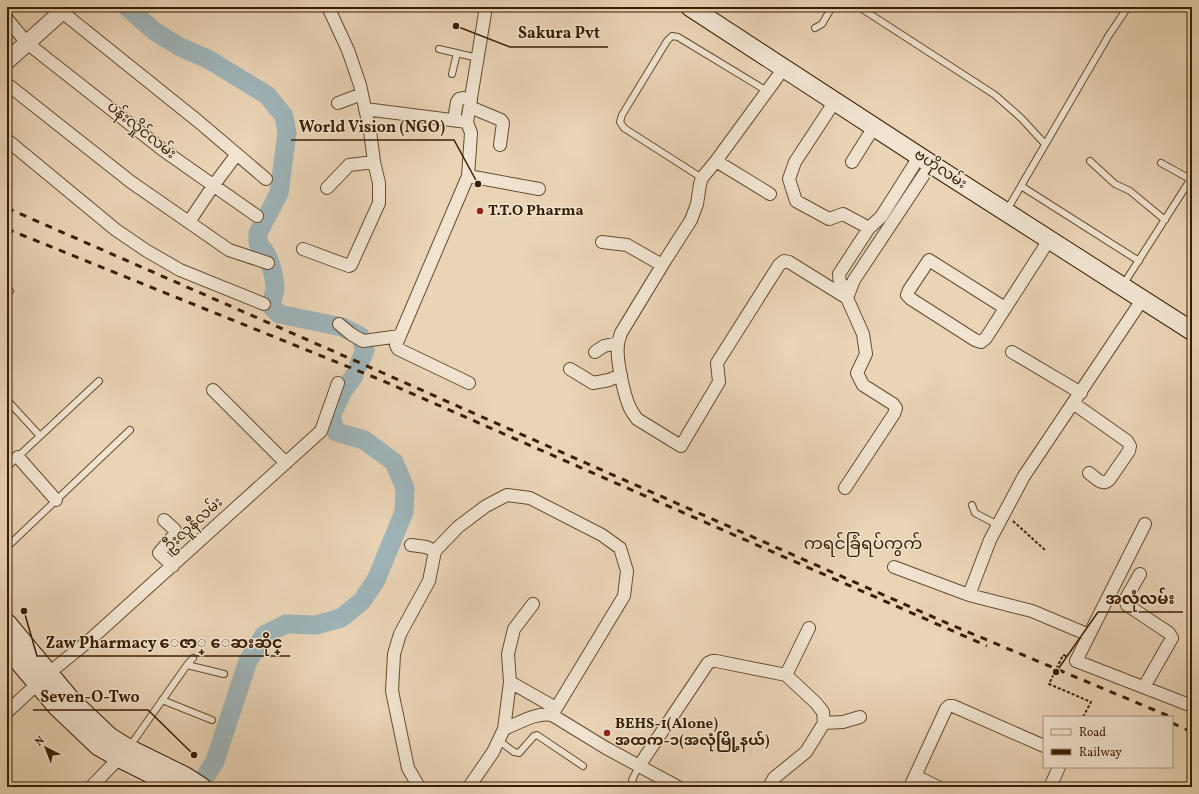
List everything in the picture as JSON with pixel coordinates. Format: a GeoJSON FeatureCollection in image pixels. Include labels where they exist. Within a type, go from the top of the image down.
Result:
{"type":"FeatureCollection","features":[{"type":"Feature","properties":{"kind":"main road","name":"ဗဟိုလမ်း"},"geometry":{"type":"LineString","coordinates":[[690,7],[1192,331]]}},
{"type":"Feature","properties":{"kind":"main road"},"geometry":{"type":"LineString","coordinates":[[7,623],[43,679]]}},
{"type":"Feature","properties":{"kind":"main road"},"geometry":{"type":"LineString","coordinates":[[7,648],[43,679],[72,701],[110,737],[123,753],[185,776],[191,785]]}},
{"type":"Feature","properties":{"kind":"street"},"geometry":{"type":"LineString","coordinates":[[303,249],[349,266],[354,262],[379,203],[379,183],[362,94],[348,50],[328,7]]}},
{"type":"Feature","properties":{"kind":"street"},"geometry":{"type":"LineString","coordinates":[[469,383],[398,349],[396,345],[468,176],[471,133],[467,122],[479,58],[486,7]]}},
{"type":"Feature","properties":{"kind":"street"},"geometry":{"type":"LineString","coordinates":[[7,61],[65,9],[266,179]]}},
{"type":"Feature","properties":{"kind":"street","name":"ပန်းလှိုင်လမ်း"},"geometry":{"type":"LineString","coordinates":[[7,19],[27,43],[164,150],[257,216]]}},
{"type":"Feature","properties":{"kind":"street"},"geometry":{"type":"LineString","coordinates":[[784,68],[702,178],[697,204],[691,220],[621,333],[618,343],[618,353],[621,375],[629,406],[637,419],[681,446],[719,382],[717,363],[784,261],[848,294]]}},
{"type":"Feature","properties":{"kind":"street"},"geometry":{"type":"LineString","coordinates":[[7,84],[130,182],[229,250],[268,263]]}},
{"type":"Feature","properties":{"kind":"street"},"geometry":{"type":"LineString","coordinates":[[338,103],[362,94]]}},
{"type":"Feature","properties":{"kind":"street"},"geometry":{"type":"LineString","coordinates":[[454,119],[457,102],[462,98],[501,120],[503,123],[500,145]]}},
{"type":"Feature","properties":{"kind":"street"},"geometry":{"type":"LineString","coordinates":[[835,101],[795,162],[789,178],[796,201],[829,219],[842,214],[869,228]]}},
{"type":"Feature","properties":{"kind":"street"},"geometry":{"type":"LineString","coordinates":[[365,108],[454,119],[467,122]]}},
{"type":"Feature","properties":{"kind":"street"},"geometry":{"type":"LineString","coordinates":[[852,162],[874,127]]}},
{"type":"Feature","properties":{"kind":"street"},"geometry":{"type":"LineString","coordinates":[[7,140],[116,230],[147,251],[180,270],[264,304]]}},
{"type":"Feature","properties":{"kind":"street"},"geometry":{"type":"LineString","coordinates":[[189,222],[237,154]]}},
{"type":"Feature","properties":{"kind":"street"},"geometry":{"type":"LineString","coordinates":[[845,488],[894,414],[896,408],[893,404],[863,385],[857,373],[866,354],[863,334],[848,294],[840,283],[839,274],[869,228],[880,217],[925,160]]}},
{"type":"Feature","properties":{"kind":"street"},"geometry":{"type":"LineString","coordinates":[[848,294],[854,280],[925,160]]}},
{"type":"Feature","properties":{"kind":"street"},"geometry":{"type":"LineString","coordinates":[[716,161],[770,194]]}},
{"type":"Feature","properties":{"kind":"street"},"geometry":{"type":"LineString","coordinates":[[327,188],[349,165],[374,162]]}},
{"type":"Feature","properties":{"kind":"street"},"geometry":{"type":"LineString","coordinates":[[468,176],[539,189]]}},
{"type":"Feature","properties":{"kind":"street"},"geometry":{"type":"LineString","coordinates":[[1005,308],[930,260],[907,295],[975,340],[981,342],[986,338],[1049,240]]}},
{"type":"Feature","properties":{"kind":"street"},"geometry":{"type":"LineString","coordinates":[[602,242],[627,245],[662,265]]}},
{"type":"Feature","properties":{"kind":"street"},"geometry":{"type":"LineString","coordinates":[[969,594],[990,540],[1024,476],[1142,300]]}},
{"type":"Feature","properties":{"kind":"street"},"geometry":{"type":"LineString","coordinates":[[339,324],[351,334],[363,341],[400,336]]}},
{"type":"Feature","properties":{"kind":"street"},"geometry":{"type":"LineString","coordinates":[[595,352],[604,346],[618,343]]}},
{"type":"Feature","properties":{"kind":"street"},"geometry":{"type":"LineString","coordinates":[[1012,352],[1081,393]]}},
{"type":"Feature","properties":{"kind":"street"},"geometry":{"type":"LineString","coordinates":[[570,369],[593,383],[609,380],[621,375]]}},
{"type":"Feature","properties":{"kind":"street","name":"ဦးလူနီလမ်း"},"geometry":{"type":"LineString","coordinates":[[7,712],[173,566],[321,431],[338,383]]}},
{"type":"Feature","properties":{"kind":"street"},"geometry":{"type":"LineString","coordinates":[[213,390],[286,463]]}},
{"type":"Feature","properties":{"kind":"street"},"geometry":{"type":"LineString","coordinates":[[1073,403],[1127,441],[1130,446],[1129,451],[1106,483],[1102,483],[1089,474]]}},
{"type":"Feature","properties":{"kind":"street"},"geometry":{"type":"LineString","coordinates":[[18,457],[56,500]]}},
{"type":"Feature","properties":{"kind":"street"},"geometry":{"type":"LineString","coordinates":[[419,787],[408,768],[392,691],[394,654],[400,634],[429,581],[435,551],[458,527],[486,506],[507,495],[530,498],[602,535],[620,548],[627,571],[624,596],[554,712],[529,718],[504,729]]}},
{"type":"Feature","properties":{"kind":"street"},"geometry":{"type":"LineString","coordinates":[[164,520],[174,530],[174,535],[159,553],[173,566]]}},
{"type":"Feature","properties":{"kind":"street"},"geometry":{"type":"LineString","coordinates":[[1145,524],[1076,661],[1192,706]]}},
{"type":"Feature","properties":{"kind":"street"},"geometry":{"type":"LineString","coordinates":[[411,546],[426,547],[435,551]]}},
{"type":"Feature","properties":{"kind":"street"},"geometry":{"type":"LineString","coordinates":[[894,567],[969,594],[1032,611],[1089,635]]}},
{"type":"Feature","properties":{"kind":"street"},"geometry":{"type":"LineString","coordinates":[[1140,574],[1125,600],[1127,605],[1169,633],[1172,638],[1144,687]]}},
{"type":"Feature","properties":{"kind":"street"},"geometry":{"type":"LineString","coordinates":[[469,787],[493,752],[504,729],[510,682],[508,654],[514,629],[533,604]]}},
{"type":"Feature","properties":{"kind":"street"},"geometry":{"type":"LineString","coordinates":[[786,675],[809,628]]}},
{"type":"Feature","properties":{"kind":"street"},"geometry":{"type":"LineString","coordinates":[[639,766],[708,663],[712,661],[786,675],[816,703],[823,712],[824,723],[806,752],[774,778],[769,787]]}},
{"type":"Feature","properties":{"kind":"street"},"geometry":{"type":"LineString","coordinates":[[510,682],[554,712],[582,735],[678,787]]}},
{"type":"Feature","properties":{"kind":"street"},"geometry":{"type":"LineString","coordinates":[[938,787],[912,782],[946,709],[949,706],[953,706],[1043,746]]}},
{"type":"Feature","properties":{"kind":"street"},"geometry":{"type":"LineString","coordinates":[[824,723],[843,722],[860,717]]}},
{"type":"Feature","properties":{"kind":"street"},"geometry":{"type":"LineString","coordinates":[[91,787],[123,753]]}},
{"type":"Feature","properties":{"kind":"street"},"geometry":{"type":"LineString","coordinates":[[1050,787],[1060,768]]}},
{"type":"Feature","properties":{"kind":"lane"},"geometry":{"type":"LineString","coordinates":[[815,28],[822,24],[832,7]]}},
{"type":"Feature","properties":{"kind":"lane"},"geometry":{"type":"LineString","coordinates":[[859,7],[995,94],[1046,144]]}},
{"type":"Feature","properties":{"kind":"lane"},"geometry":{"type":"LineString","coordinates":[[1006,212],[1110,34],[1128,7]]}},
{"type":"Feature","properties":{"kind":"lane"},"geometry":{"type":"LineString","coordinates":[[702,178],[624,128],[620,122],[622,115],[667,41],[672,36],[678,37],[767,91]]}},
{"type":"Feature","properties":{"kind":"lane"},"geometry":{"type":"LineString","coordinates":[[439,49],[479,58]]}},
{"type":"Feature","properties":{"kind":"lane"},"geometry":{"type":"LineString","coordinates":[[452,74],[457,53]]}},
{"type":"Feature","properties":{"kind":"lane"},"geometry":{"type":"LineString","coordinates":[[1090,160],[1115,184],[1130,191],[1165,220]]}},
{"type":"Feature","properties":{"kind":"lane"},"geometry":{"type":"LineString","coordinates":[[1122,287],[1191,181],[1161,163]]}},
{"type":"Feature","properties":{"kind":"lane"},"geometry":{"type":"LineString","coordinates":[[1021,186],[1139,261]]}},
{"type":"Feature","properties":{"kind":"lane"},"geometry":{"type":"LineString","coordinates":[[7,467],[99,381]]}},
{"type":"Feature","properties":{"kind":"lane"},"geometry":{"type":"LineString","coordinates":[[7,400],[40,436]]}},
{"type":"Feature","properties":{"kind":"lane"},"geometry":{"type":"LineString","coordinates":[[7,547],[130,430]]}},
{"type":"Feature","properties":{"kind":"lane"},"geometry":{"type":"LineString","coordinates":[[972,505],[975,513],[998,525]]}},
{"type":"Feature","properties":{"kind":"lane"},"geometry":{"type":"LineString","coordinates":[[123,753],[193,658]]}},
{"type":"Feature","properties":{"kind":"lane"},"geometry":{"type":"LineString","coordinates":[[187,665],[224,674]]}},
{"type":"Feature","properties":{"kind":"lane"},"geometry":{"type":"LineString","coordinates":[[162,700],[212,720]]}},
{"type":"Feature","properties":{"kind":"lane"},"geometry":{"type":"LineString","coordinates":[[498,740],[514,752],[519,753],[534,736],[538,735],[583,766]]}},
{"type":"Feature","properties":{"kind":"lane"},"geometry":{"type":"LineString","coordinates":[[635,787],[632,780],[639,766]]}},
{"type":"Feature","properties":{"kind":"path"},"geometry":{"type":"LineString","coordinates":[[1004,513],[1045,550]]}},
{"type":"Feature","properties":{"kind":"path"},"geometry":{"type":"LineString","coordinates":[[1063,655],[1049,684],[1091,702],[1084,716]]}},
{"type":"Feature","properties":{"kind":"waterway"},"geometry":{"type":"LineString","coordinates":[[127,7],[154,31],[180,47],[208,59],[267,95],[284,116],[287,133],[279,193],[258,233],[258,243],[268,258],[273,275],[275,289],[271,306],[279,314],[342,327],[360,336],[365,350],[359,364]]}},
{"type":"Feature","properties":{"kind":"waterway"},"geometry":{"type":"LineString","coordinates":[[199,787],[215,761],[248,661],[264,635],[286,624],[316,625],[341,618],[362,601],[376,580],[404,512],[405,488],[394,462],[364,440],[336,432],[331,416],[343,391],[354,376]]}},
{"type":"Feature","properties":{"kind":"railway"},"geometry":{"type":"LineString","coordinates":[[7,208],[949,624],[1169,716]]}},
{"type":"Feature","properties":{"kind":"railway"},"geometry":{"type":"LineString","coordinates":[[7,229],[381,380],[987,646]]}},
{"type":"Feature","properties":{"kind":"railway"},"geometry":{"type":"LineString","coordinates":[[1173,723],[1192,732]]}},
{"type":"Feature","properties":{"kind":"place","name":"Sakura Pvt"},"geometry":{"type":"Point","coordinates":[456,26]}},
{"type":"Feature","properties":{"kind":"place","name":"World Vision (NGO)"},"geometry":{"type":"Point","coordinates":[478,184]}},
{"type":"Feature","properties":{"kind":"place","name":"T.T.O Pharma"},"geometry":{"type":"Point","coordinates":[480,211]}},
{"type":"Feature","properties":{"kind":"place","name":"Zaw Pharmacy ေဇာ္ ေဆးဆိုင္"},"geometry":{"type":"Point","coordinates":[24,611]}},
{"type":"Feature","properties":{"kind":"place","name":"အလုံလမ်း"},"geometry":{"type":"Point","coordinates":[1056,672]}},
{"type":"Feature","properties":{"kind":"place","name":"BEHS-1(Alone) အထက-၁(အလုံမြို့နယ်)"},"geometry":{"type":"Point","coordinates":[607,733]}},
{"type":"Feature","properties":{"kind":"place","name":"Seven-O-Two"},"geometry":{"type":"Point","coordinates":[194,755]}},
{"type":"Feature","properties":{"kind":"district","name":"ကရင်ခြံရပ်ကွက်"},"geometry":{"type":"Point","coordinates":[863,544]}}]}
